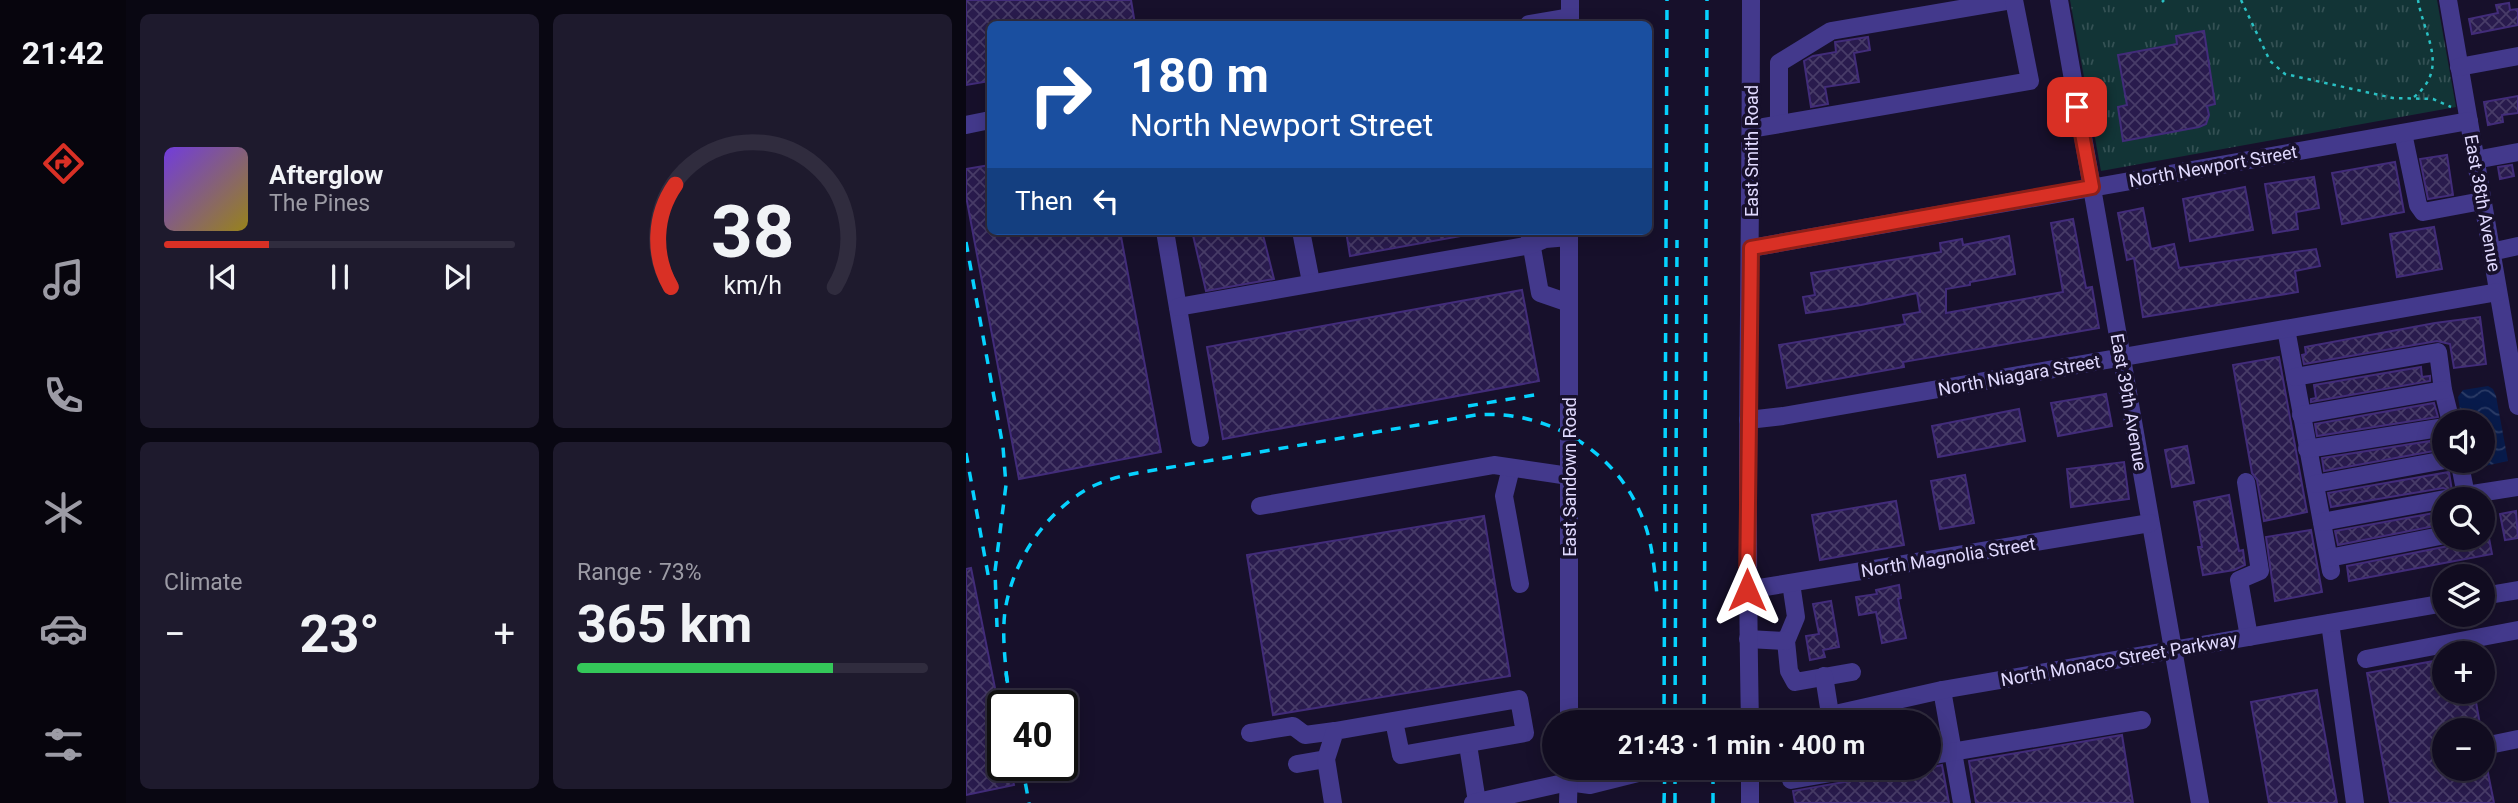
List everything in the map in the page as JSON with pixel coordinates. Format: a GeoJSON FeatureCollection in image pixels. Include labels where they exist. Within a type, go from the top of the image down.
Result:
{"type":"FeatureCollection","features":[{"type":"Feature","properties":{"kind":"street","name":"East Smith Road"},"geometry":{"type":"LineString","coordinates":[[1749,710],[1747,590],[1751,0]]}},
{"type":"Feature","properties":{"kind":"street"},"geometry":{"type":"LineString","coordinates":[[1751,129],[2031,81],[2014,0],[1831,31],[1779,62],[1779,124]]}},
{"type":"Feature","properties":{"kind":"street","name":"East 39th Avenue"},"geometry":{"type":"LineString","coordinates":[[2059,0],[2200,803]]}},
{"type":"Feature","properties":{"kind":"street","name":"East 38th Avenue"},"geometry":{"type":"LineString","coordinates":[[2448,0],[2498,292],[2513,345],[2518,406]]}},
{"type":"Feature","properties":{"kind":"street"},"geometry":{"type":"LineString","coordinates":[[1542,21],[1570,14]]}},
{"type":"Feature","properties":{"kind":"street"},"geometry":{"type":"LineString","coordinates":[[2459,67],[2518,56]]}},
{"type":"Feature","properties":{"kind":"street","name":"North Newport Street"},"geometry":{"type":"LineString","coordinates":[[1751,248],[2469,121]]}},
{"type":"Feature","properties":{"kind":"street"},"geometry":{"type":"LineString","coordinates":[[966,125],[987,122]]}},
{"type":"Feature","properties":{"kind":"street"},"geometry":{"type":"LineString","coordinates":[[2403,133],[2418,205],[2423,212],[2482,201]]}},
{"type":"Feature","properties":{"kind":"street"},"geometry":{"type":"LineString","coordinates":[[2475,160],[2518,152]]}},
{"type":"Feature","properties":{"kind":"street"},"geometry":{"type":"LineString","coordinates":[[1166,235],[1200,438]]}},
{"type":"Feature","properties":{"kind":"street"},"geometry":{"type":"LineString","coordinates":[[1302,235],[1311,282]]}},
{"type":"Feature","properties":{"kind":"street"},"geometry":{"type":"LineString","coordinates":[[1178,307],[1530,238],[1545,239],[1564,235]]}},
{"type":"Feature","properties":{"kind":"street","name":"East Sandown Road"},"geometry":{"type":"LineString","coordinates":[[1569,235],[1569,710]]}},
{"type":"Feature","properties":{"kind":"street"},"geometry":{"type":"LineString","coordinates":[[1530,238],[1540,293],[1569,303]]}},
{"type":"Feature","properties":{"kind":"street"},"geometry":{"type":"LineString","coordinates":[[2491,252],[2518,246]]}},
{"type":"Feature","properties":{"kind":"street","name":"North Niagara Street"},"geometry":{"type":"LineString","coordinates":[[1748,420],[2498,292]]}},
{"type":"Feature","properties":{"kind":"street"},"geometry":{"type":"LineString","coordinates":[[2286,329],[2330,564],[2432,538]]}},
{"type":"Feature","properties":{"kind":"street"},"geometry":{"type":"LineString","coordinates":[[2295,377],[2438,352],[2448,410]]}},
{"type":"Feature","properties":{"kind":"street"},"geometry":{"type":"LineString","coordinates":[[2301,415],[2443,390]]}},
{"type":"Feature","properties":{"kind":"street"},"geometry":{"type":"LineString","coordinates":[[2307,449],[2432,429]]}},
{"type":"Feature","properties":{"kind":"street"},"geometry":{"type":"LineString","coordinates":[[2315,484],[2432,462]]}},
{"type":"Feature","properties":{"kind":"street"},"geometry":{"type":"LineString","coordinates":[[1260,506],[1494,465],[1569,476]]}},
{"type":"Feature","properties":{"kind":"street"},"geometry":{"type":"LineString","coordinates":[[1511,468],[1504,496],[1520,583]]}},
{"type":"Feature","properties":{"kind":"street"},"geometry":{"type":"LineString","coordinates":[[2246,482],[2260,571],[2239,580],[2249,637]]}},
{"type":"Feature","properties":{"kind":"street"},"geometry":{"type":"LineString","coordinates":[[2495,492],[2518,487]]}},
{"type":"Feature","properties":{"kind":"street"},"geometry":{"type":"LineString","coordinates":[[2322,522],[2432,502]]}},
{"type":"Feature","properties":{"kind":"street","name":"North Magnolia Street"},"geometry":{"type":"LineString","coordinates":[[1747,590],[2150,523]]}},
{"type":"Feature","properties":{"kind":"street"},"geometry":{"type":"LineString","coordinates":[[1791,583],[1796,617],[1786,641],[1789,671],[1795,682],[1852,672]]}},
{"type":"Feature","properties":{"kind":"street"},"geometry":{"type":"LineString","coordinates":[[2495,594],[2518,590]]}},
{"type":"Feature","properties":{"kind":"street","name":"North Monaco Street Parkway"},"geometry":{"type":"LineString","coordinates":[[1849,710],[1942,690],[2432,605]]}},
{"type":"Feature","properties":{"kind":"street"},"geometry":{"type":"LineString","coordinates":[[2330,623],[2355,803]]}},
{"type":"Feature","properties":{"kind":"street"},"geometry":{"type":"LineString","coordinates":[[2366,659],[2518,630]]}},
{"type":"Feature","properties":{"kind":"street"},"geometry":{"type":"LineString","coordinates":[[1748,639],[1786,641]]}},
{"type":"Feature","properties":{"kind":"street"},"geometry":{"type":"LineString","coordinates":[[1824,676],[1829,710]]}},
{"type":"Feature","properties":{"kind":"street"},"geometry":{"type":"LineString","coordinates":[[1942,690],[1962,803]]}},
{"type":"Feature","properties":{"kind":"street"},"geometry":{"type":"LineString","coordinates":[[1250,733],[1293,726],[1306,735],[1519,699],[1525,733],[1401,755],[1394,721]]}},
{"type":"Feature","properties":{"kind":"street"},"geometry":{"type":"LineString","coordinates":[[1941,754],[2142,720]]}},
{"type":"Feature","properties":{"kind":"street"},"geometry":{"type":"LineString","coordinates":[[1333,803],[1326,759],[1335,731]]}},
{"type":"Feature","properties":{"kind":"street"},"geometry":{"type":"LineString","coordinates":[[2495,744],[2518,739]]}},
{"type":"Feature","properties":{"kind":"street"},"geometry":{"type":"LineString","coordinates":[[1468,745],[1475,803],[1552,780]]}},
{"type":"Feature","properties":{"kind":"street"},"geometry":{"type":"LineString","coordinates":[[1297,764],[1326,759]]}},
{"type":"Feature","properties":{"kind":"street"},"geometry":{"type":"LineString","coordinates":[[1569,780],[1569,803]]}},
{"type":"Feature","properties":{"kind":"street"},"geometry":{"type":"LineString","coordinates":[[1580,780],[1590,785],[1610,780]]}},
{"type":"Feature","properties":{"kind":"street"},"geometry":{"type":"LineString","coordinates":[[1750,780],[1750,803]]}},
{"type":"Feature","properties":{"kind":"path"},"geometry":{"type":"LineString","coordinates":[[2241,0],[2270,61],[2285,74],[2393,98],[2433,99],[2451,107]]}},
{"type":"Feature","properties":{"kind":"path"},"geometry":{"type":"LineString","coordinates":[[2414,97],[2429,83],[2433,68],[2430,42],[2418,0]]}},
{"type":"Feature","properties":{"kind":"green space"},"geometry":{"type":"Polygon","coordinates":[[[2070,0],[2437,0],[2456,107],[2101,171],[2070,0]]]}},
{"type":"Feature","properties":{"kind":"water"},"geometry":{"type":"Polygon","coordinates":[[[2488,386],[2493,389],[2508,461],[2495,464],[2495,410],[2460,410],[2458,397],[2463,390],[2488,386]]]}},
{"type":"Feature","properties":{"kind":"building"},"geometry":{"type":"Polygon","coordinates":[[[966,0],[1131,0],[1134,21],[987,21],[987,82],[966,85],[966,0]]]}},
{"type":"Feature","properties":{"kind":"building"},"geometry":{"type":"Polygon","coordinates":[[[2509,3],[2510,10],[2518,9],[2518,25],[2472,34],[2469,19],[2498,13],[2496,5],[2509,3]]]}},
{"type":"Feature","properties":{"kind":"building"},"geometry":{"type":"Polygon","coordinates":[[[2204,31],[2215,104],[2207,106],[2209,115],[2206,124],[2123,141],[2118,107],[2127,105],[2118,55],[2177,44],[2176,36],[2204,31]]]}},
{"type":"Feature","properties":{"kind":"building"},"geometry":{"type":"Polygon","coordinates":[[[1868,37],[1870,50],[1854,53],[1859,82],[1825,87],[1828,104],[1811,107],[1804,61],[1813,56],[1836,52],[1835,42],[1868,37]]]}},
{"type":"Feature","properties":{"kind":"building"},"geometry":{"type":"Polygon","coordinates":[[[2518,96],[2518,113],[2502,115],[2503,122],[2488,125],[2484,102],[2518,96]]]}},
{"type":"Feature","properties":{"kind":"building"},"geometry":{"type":"Polygon","coordinates":[[[2447,155],[2453,195],[2428,199],[2420,159],[2447,155]]]}},
{"type":"Feature","properties":{"kind":"building"},"geometry":{"type":"Polygon","coordinates":[[[2395,162],[2404,212],[2342,224],[2332,173],[2395,162]]]}},
{"type":"Feature","properties":{"kind":"building"},"geometry":{"type":"Polygon","coordinates":[[[2512,165],[2514,176],[2500,179],[2498,167],[2512,165]]]}},
{"type":"Feature","properties":{"kind":"building"},"geometry":{"type":"Polygon","coordinates":[[[987,166],[987,235],[1121,235],[1161,452],[1019,479],[966,196],[966,169],[987,166]]]}},
{"type":"Feature","properties":{"kind":"building"},"geometry":{"type":"Polygon","coordinates":[[[2314,177],[2319,208],[2296,212],[2298,229],[2273,233],[2265,184],[2314,177]]]}},
{"type":"Feature","properties":{"kind":"building"},"geometry":{"type":"Polygon","coordinates":[[[2245,187],[2253,230],[2190,241],[2183,199],[2245,187]]]}},
{"type":"Feature","properties":{"kind":"building"},"geometry":{"type":"Polygon","coordinates":[[[2143,208],[2151,249],[2174,244],[2179,268],[2316,249],[2320,266],[2295,271],[2298,292],[2143,317],[2134,258],[2127,260],[2118,213],[2143,208]]]}},
{"type":"Feature","properties":{"kind":"building"},"geometry":{"type":"Polygon","coordinates":[[[2073,219],[2086,288],[2092,287],[2099,328],[1903,362],[1904,367],[1787,388],[1779,345],[1905,324],[1903,315],[1920,312],[1917,293],[1806,313],[1803,297],[1815,295],[1811,273],[1941,252],[1940,243],[1962,239],[1963,245],[2009,236],[2015,274],[1946,289],[1946,313],[2063,292],[2051,223],[2073,219]]]}},
{"type":"Feature","properties":{"kind":"building"},"geometry":{"type":"Polygon","coordinates":[[[2434,227],[2442,269],[2397,277],[2390,234],[2434,227]]]}},
{"type":"Feature","properties":{"kind":"building"},"geometry":{"type":"Polygon","coordinates":[[[1193,235],[1263,235],[1274,279],[1206,291],[1193,235]]]}},
{"type":"Feature","properties":{"kind":"building"},"geometry":{"type":"Polygon","coordinates":[[[1347,235],[1461,236],[1350,256],[1347,235]]]}},
{"type":"Feature","properties":{"kind":"building"},"geometry":{"type":"Polygon","coordinates":[[[1522,290],[1539,381],[1223,439],[1207,347],[1522,290]]]}},
{"type":"Feature","properties":{"kind":"building"},"geometry":{"type":"Polygon","coordinates":[[[2480,317],[2486,364],[2454,368],[2450,344],[2437,341],[2304,364],[2302,355],[2306,354],[2305,347],[2480,317]]]}},
{"type":"Feature","properties":{"kind":"building"},"geometry":{"type":"Polygon","coordinates":[[[2279,357],[2307,512],[2264,521],[2257,480],[2252,473],[2233,365],[2279,357]]]}},
{"type":"Feature","properties":{"kind":"building"},"geometry":{"type":"Polygon","coordinates":[[[2421,367],[2422,377],[2430,376],[2430,381],[2311,402],[2311,399],[2316,398],[2314,385],[2421,367]]]}},
{"type":"Feature","properties":{"kind":"building"},"geometry":{"type":"Polygon","coordinates":[[[2106,394],[2112,426],[2058,436],[2051,403],[2106,394]]]}},
{"type":"Feature","properties":{"kind":"building"},"geometry":{"type":"Polygon","coordinates":[[[2434,403],[2436,410],[2432,410],[2432,418],[2317,436],[2315,424],[2434,403]]]}},
{"type":"Feature","properties":{"kind":"building"},"geometry":{"type":"Polygon","coordinates":[[[2019,409],[2025,441],[1938,457],[1932,426],[2019,409]]]}},
{"type":"Feature","properties":{"kind":"building"},"geometry":{"type":"Polygon","coordinates":[[[2432,441],[2432,451],[2324,471],[2322,458],[2432,441]]]}},
{"type":"Feature","properties":{"kind":"building"},"geometry":{"type":"Polygon","coordinates":[[[2187,446],[2194,483],[2172,487],[2165,450],[2187,446]]]}},
{"type":"Feature","properties":{"kind":"building"},"geometry":{"type":"Polygon","coordinates":[[[2124,462],[2129,499],[2071,507],[2067,469],[2124,462]]]}},
{"type":"Feature","properties":{"kind":"building"},"geometry":{"type":"Polygon","coordinates":[[[2443,473],[2449,473],[2451,487],[2432,487],[2432,490],[2331,507],[2328,493],[2443,473]]]}},
{"type":"Feature","properties":{"kind":"building"},"geometry":{"type":"Polygon","coordinates":[[[1965,475],[1974,523],[1940,529],[1931,481],[1965,475]]]}},
{"type":"Feature","properties":{"kind":"building"},"geometry":{"type":"Polygon","coordinates":[[[2229,495],[2239,551],[2243,550],[2245,565],[2234,570],[2203,575],[2198,547],[2202,547],[2194,502],[2229,495]]]}},
{"type":"Feature","properties":{"kind":"building"},"geometry":{"type":"Polygon","coordinates":[[[1896,501],[1904,545],[1820,560],[1812,515],[1896,501]]]}},
{"type":"Feature","properties":{"kind":"building"},"geometry":{"type":"Polygon","coordinates":[[[2516,511],[2518,538],[2505,540],[2500,514],[2516,511]]]}},
{"type":"Feature","properties":{"kind":"building"},"geometry":{"type":"Polygon","coordinates":[[[2432,513],[2432,527],[2338,545],[2335,531],[2432,513]]]}},
{"type":"Feature","properties":{"kind":"building"},"geometry":{"type":"Polygon","coordinates":[[[1484,516],[1510,676],[1273,715],[1247,555],[1484,516]]]}},
{"type":"Feature","properties":{"kind":"building"},"geometry":{"type":"Polygon","coordinates":[[[2311,530],[2322,592],[2275,601],[2266,537],[2311,530]]]}},
{"type":"Feature","properties":{"kind":"building"},"geometry":{"type":"Polygon","coordinates":[[[2432,549],[2491,550],[2492,554],[2349,581],[2347,566],[2432,549]]]}},
{"type":"Feature","properties":{"kind":"building"},"geometry":{"type":"Polygon","coordinates":[[[971,568],[995,690],[987,690],[987,781],[1013,781],[1014,785],[966,795],[966,569],[971,568]]]}},
{"type":"Feature","properties":{"kind":"building"},"geometry":{"type":"Polygon","coordinates":[[[1899,585],[1901,598],[1898,599],[1906,638],[1882,643],[1876,612],[1859,615],[1856,597],[1877,594],[1876,590],[1899,585]]]}},
{"type":"Feature","properties":{"kind":"building"},"geometry":{"type":"Polygon","coordinates":[[[1831,601],[1839,647],[1823,650],[1825,657],[1810,660],[1806,636],[1819,634],[1813,604],[1831,601]]]}},
{"type":"Feature","properties":{"kind":"building"},"geometry":{"type":"Polygon","coordinates":[[[2432,661],[2432,704],[2476,704],[2479,718],[2432,718],[2432,781],[2490,781],[2494,803],[2390,803],[2367,673],[2432,661]]]}},
{"type":"Feature","properties":{"kind":"building"},"geometry":{"type":"Polygon","coordinates":[[[2317,690],[2337,803],[2269,803],[2251,702],[2317,690]]]}},
{"type":"Feature","properties":{"kind":"building"},"geometry":{"type":"Polygon","coordinates":[[[2122,735],[2133,803],[1976,803],[1969,761],[2122,735]]]}},
{"type":"Feature","properties":{"kind":"building"},"geometry":{"type":"Polygon","coordinates":[[[1941,765],[1949,803],[1795,803],[1793,791],[1855,780],[1941,780],[1941,765]]]}},
{"type":"Feature","properties":{"kind":"railway"},"geometry":{"type":"LineString","coordinates":[[1664,710],[1667,0]]}},
{"type":"Feature","properties":{"kind":"railway"},"geometry":{"type":"LineString","coordinates":[[1704,710],[1707,0]]}},
{"type":"Feature","properties":{"kind":"railway"},"geometry":{"type":"LineString","coordinates":[[1675,710],[1677,240]]}},
{"type":"Feature","properties":{"kind":"railway"},"geometry":{"type":"LineString","coordinates":[[966,242],[1003,447],[1006,485],[995,571],[997,627]]}},
{"type":"Feature","properties":{"kind":"railway"},"geometry":{"type":"LineString","coordinates":[[1468,406],[1540,394]]}},
{"type":"Feature","properties":{"kind":"railway"},"geometry":{"type":"LineString","coordinates":[[1007,681],[1004,620],[1015,574],[1034,539],[1046,524],[1074,497],[1091,487],[1136,473],[1476,415],[1501,415],[1550,426],[1593,451],[1612,468],[1627,488],[1647,530],[1657,595]]}},
{"type":"Feature","properties":{"kind":"railway"},"geometry":{"type":"LineString","coordinates":[[966,453],[989,580]]}},
{"type":"Feature","properties":{"kind":"railway"},"geometry":{"type":"LineString","coordinates":[[1006,673],[1009,690]]}},
{"type":"Feature","properties":{"kind":"railway"},"geometry":{"type":"LineString","coordinates":[[1664,803],[1665,780]]}},
{"type":"Feature","properties":{"kind":"railway"},"geometry":{"type":"LineString","coordinates":[[1675,780],[1675,803]]}},
{"type":"Feature","properties":{"kind":"railway"},"geometry":{"type":"LineString","coordinates":[[1713,780],[1713,803]]}},
{"type":"Feature","properties":{"kind":"railway"},"geometry":{"type":"LineString","coordinates":[[1025,781],[1029,803]]}},
{"type":"Feature","properties":{"kind":"route"},"geometry":{"type":"LineString","coordinates":[[1747,590],[1751,248],[2092,187],[2077,107]]}}]}
